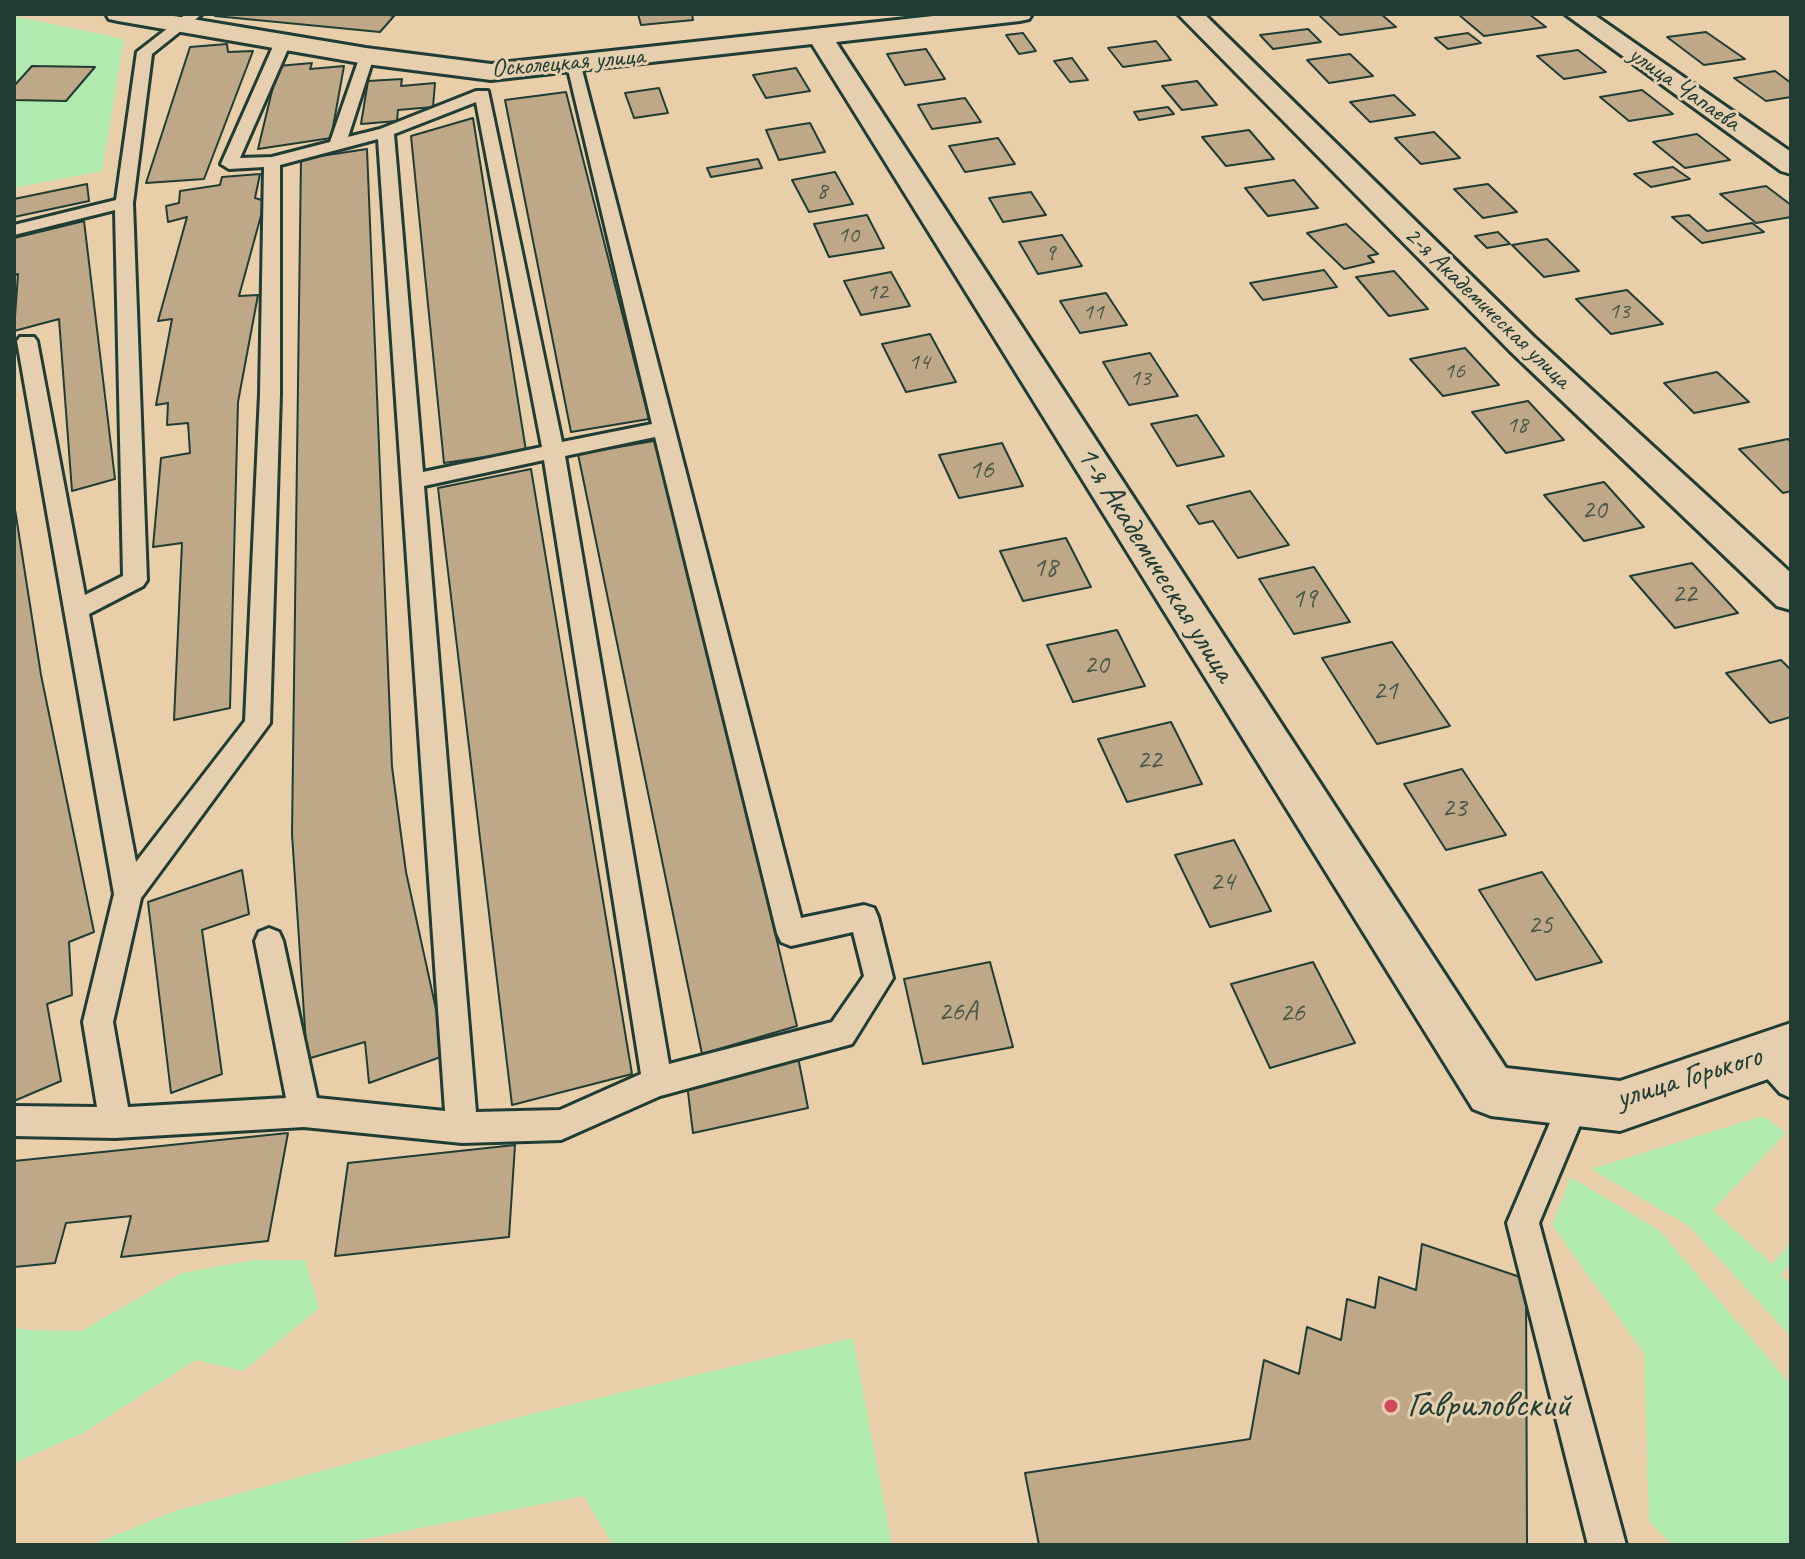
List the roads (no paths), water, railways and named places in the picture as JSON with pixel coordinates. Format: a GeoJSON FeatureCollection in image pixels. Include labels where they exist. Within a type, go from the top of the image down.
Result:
{"type":"FeatureCollection","features":[{"type":"Feature","properties":{"kind":"street","name":"Осколецкая улица"},"geometry":{"type":"LineString","coordinates":[[118,14],[187,19],[283,42],[366,56],[487,83],[575,65],[1020,14]]}},
{"type":"Feature","properties":{"kind":"street","name":"2-я Академическая улица"},"geometry":{"type":"LineString","coordinates":[[1190,14],[1522,344],[1791,596]]}},
{"type":"Feature","properties":{"kind":"street","name":"улица Чапаева"},"geometry":{"type":"LineString","coordinates":[[1577,14],[1791,165]]}},
{"type":"Feature","properties":{"kind":"street","name":"1-я Академическая улица"},"geometry":{"type":"LineString","coordinates":[[820,37],[1491,1091]]}},
{"type":"Feature","properties":{"kind":"street","name":"улица Горького"},"geometry":{"type":"LineString","coordinates":[[1491,1091],[1620,1106],[1783,1062]]}},
{"type":"Feature","properties":{"kind":"lane"},"geometry":{"type":"LineString","coordinates":[[76,610],[135,580],[124,203],[145,52],[187,19]]}},
{"type":"Feature","properties":{"kind":"lane"},"geometry":{"type":"LineString","coordinates":[[283,42],[229,164],[272,162],[386,132],[487,83],[553,450],[657,1082]]}},
{"type":"Feature","properties":{"kind":"lane"},"geometry":{"type":"LineString","coordinates":[[337,147],[366,56]]}},
{"type":"Feature","properties":{"kind":"lane"},"geometry":{"type":"LineString","coordinates":[[14,1121],[115,1123],[304,1112],[462,1128],[561,1125],[657,1082],[841,1034],[879,978],[864,917],[791,933],[575,65]]}},
{"type":"Feature","properties":{"kind":"lane"},"geometry":{"type":"LineString","coordinates":[[386,132],[462,1128]]}},
{"type":"Feature","properties":{"kind":"lane"},"geometry":{"type":"LineString","coordinates":[[128,894],[257,723],[270,394],[272,162]]}},
{"type":"Feature","properties":{"kind":"lane"},"geometry":{"type":"LineString","coordinates":[[14,230],[124,203]]}},
{"type":"Feature","properties":{"kind":"lane"},"geometry":{"type":"LineString","coordinates":[[27,341],[128,894],[98,1022],[115,1123]]}},
{"type":"Feature","properties":{"kind":"lane"},"geometry":{"type":"LineString","coordinates":[[414,481],[663,428]]}},
{"type":"Feature","properties":{"kind":"lane"},"geometry":{"type":"LineString","coordinates":[[269,941],[304,1112]]}},
{"type":"Feature","properties":{"kind":"lane"},"geometry":{"type":"LineString","coordinates":[[1575,1101],[1523,1223],[1607,1545]]}},
{"type":"Feature","properties":{"kind":"place","name":"Гавриловский"},"geometry":{"type":"Point","coordinates":[1391,1406]}}]}
